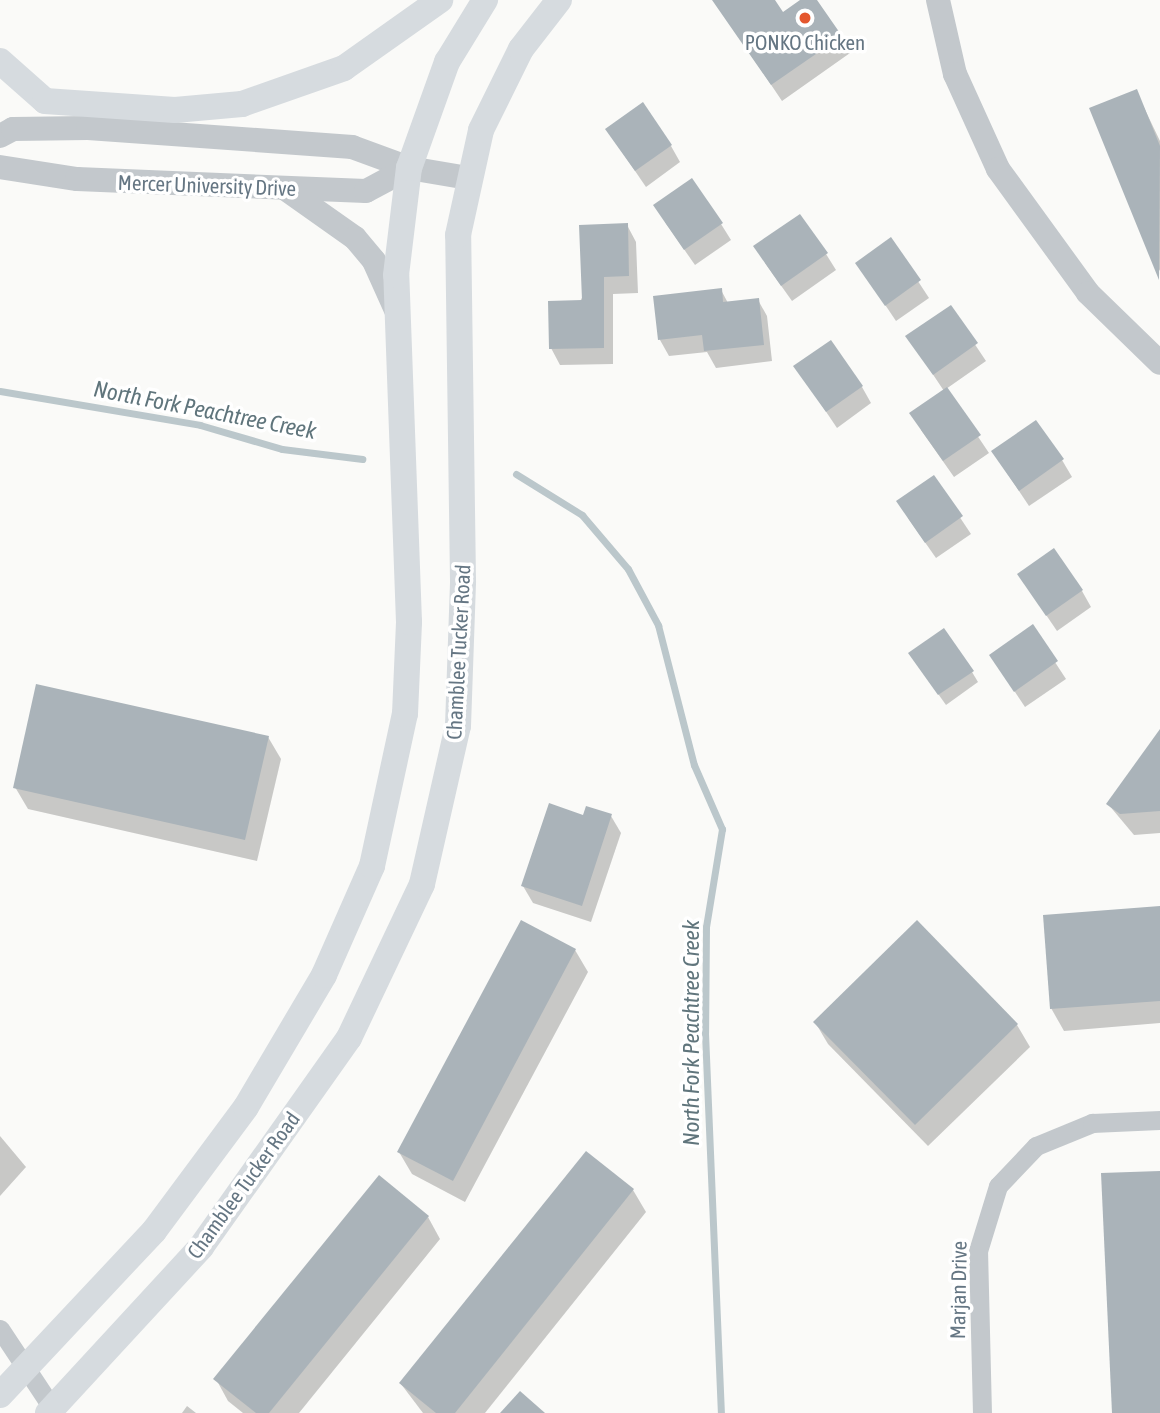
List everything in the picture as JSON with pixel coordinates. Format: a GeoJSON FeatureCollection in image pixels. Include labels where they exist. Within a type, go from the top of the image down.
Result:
{"type":"FeatureCollection","features":[{"type":"Feature","properties":{"kind":"main road"},"geometry":{"type":"LineString","coordinates":[[0,61],[45,101],[175,110],[242,104],[344,68],[440,0]]}},
{"type":"Feature","properties":{"kind":"main road","name":"Chamblee Tucker Road"},"geometry":{"type":"LineString","coordinates":[[0,1395],[29,1369],[154,1231],[247,1107],[324,975],[372,866],[405,714],[409,622],[398,314],[409,168],[447,62],[485,0]]}},
{"type":"Feature","properties":{"kind":"main road","name":"Chamblee Tucker Road"},"geometry":{"type":"LineString","coordinates":[[51,1411],[201,1247],[349,1038],[422,884],[458,726],[463,581],[454,262],[468,178],[481,130],[521,49],[559,0]]}},
{"type":"Feature","properties":{"kind":"street"},"geometry":{"type":"LineString","coordinates":[[938,0],[955,74],[998,169],[1087,293],[1160,363]]}},
{"type":"Feature","properties":{"kind":"street"},"geometry":{"type":"LineString","coordinates":[[0,136],[26,129],[192,134],[352,147],[409,168],[468,178]]}},
{"type":"Feature","properties":{"kind":"street","name":"Mercer University Drive"},"geometry":{"type":"LineString","coordinates":[[0,167],[77,179],[369,191],[409,168]]}},
{"type":"Feature","properties":{"kind":"street"},"geometry":{"type":"LineString","coordinates":[[284,188],[355,238],[374,261],[398,314]]}},
{"type":"Feature","properties":{"kind":"street","name":"Marjan Drive"},"geometry":{"type":"LineString","coordinates":[[982,1413],[978,1251],[998,1186],[1036,1146],[1092,1122],[1160,1120]]}},
{"type":"Feature","properties":{"kind":"street"},"geometry":{"type":"LineString","coordinates":[[0,1329],[29,1369],[51,1411]]}},
{"type":"Feature","properties":{"kind":"building"},"geometry":{"type":"Polygon","coordinates":[[[712,0],[775,0],[783,12],[800,0],[817,0],[842,36],[771,85],[712,0]]]}},
{"type":"Feature","properties":{"kind":"building"},"geometry":{"type":"Polygon","coordinates":[[[1137,89],[1160,146],[1159,280],[1089,108],[1137,89]]]}},
{"type":"Feature","properties":{"kind":"building"},"geometry":{"type":"Polygon","coordinates":[[[643,102],[672,145],[635,171],[605,129],[643,102]]]}},
{"type":"Feature","properties":{"kind":"building"},"geometry":{"type":"Polygon","coordinates":[[[692,178],[723,223],[684,250],[653,205],[692,178]]]}},
{"type":"Feature","properties":{"kind":"building"},"geometry":{"type":"Polygon","coordinates":[[[800,214],[828,253],[781,286],[753,246],[800,214]]]}},
{"type":"Feature","properties":{"kind":"building"},"geometry":{"type":"Polygon","coordinates":[[[628,223],[629,276],[604,277],[604,348],[549,349],[548,301],[582,300],[579,225],[628,223]]]}},
{"type":"Feature","properties":{"kind":"building"},"geometry":{"type":"Polygon","coordinates":[[[891,237],[921,280],[885,306],[855,263],[891,237]]]}},
{"type":"Feature","properties":{"kind":"building"},"geometry":{"type":"Polygon","coordinates":[[[722,288],[723,302],[759,298],[764,345],[704,351],[702,335],[658,340],[653,296],[722,288]]]}},
{"type":"Feature","properties":{"kind":"building"},"geometry":{"type":"Polygon","coordinates":[[[951,305],[978,343],[933,375],[905,336],[951,305]]]}},
{"type":"Feature","properties":{"kind":"building"},"geometry":{"type":"Polygon","coordinates":[[[831,340],[863,386],[826,412],[793,366],[831,340]]]}},
{"type":"Feature","properties":{"kind":"building"},"geometry":{"type":"Polygon","coordinates":[[[947,387],[981,435],[943,461],[909,413],[947,387]]]}},
{"type":"Feature","properties":{"kind":"building"},"geometry":{"type":"Polygon","coordinates":[[[1036,420],[1064,459],[1019,491],[991,451],[1036,420]]]}},
{"type":"Feature","properties":{"kind":"building"},"geometry":{"type":"Polygon","coordinates":[[[934,475],[963,516],[925,543],[896,501],[934,475]]]}},
{"type":"Feature","properties":{"kind":"building"},"geometry":{"type":"Polygon","coordinates":[[[1054,548],[1083,590],[1046,616],[1017,574],[1054,548]]]}},
{"type":"Feature","properties":{"kind":"building"},"geometry":{"type":"Polygon","coordinates":[[[1033,624],[1058,661],[1014,692],[989,655],[1033,624]]]}},
{"type":"Feature","properties":{"kind":"building"},"geometry":{"type":"Polygon","coordinates":[[[944,628],[974,671],[938,695],[908,653],[944,628]]]}},
{"type":"Feature","properties":{"kind":"building"},"geometry":{"type":"Polygon","coordinates":[[[36,684],[269,736],[245,840],[13,788],[36,684]]]}},
{"type":"Feature","properties":{"kind":"building"},"geometry":{"type":"Polygon","coordinates":[[[1160,729],[1160,811],[1120,814],[1106,804],[1160,729]]]}},
{"type":"Feature","properties":{"kind":"building"},"geometry":{"type":"Polygon","coordinates":[[[549,803],[583,815],[586,806],[612,814],[582,906],[521,886],[549,803]]]}},
{"type":"Feature","properties":{"kind":"building"},"geometry":{"type":"Polygon","coordinates":[[[1160,906],[1160,1001],[1050,1009],[1043,915],[1160,906]]]}},
{"type":"Feature","properties":{"kind":"building"},"geometry":{"type":"Polygon","coordinates":[[[521,920],[576,949],[453,1181],[397,1152],[521,920]]]}},
{"type":"Feature","properties":{"kind":"building"},"geometry":{"type":"Polygon","coordinates":[[[917,920],[1018,1024],[915,1125],[813,1022],[917,920]]]}},
{"type":"Feature","properties":{"kind":"building"},"geometry":{"type":"Polygon","coordinates":[[[586,1151],[634,1189],[455,1413],[436,1413],[399,1383],[586,1151]]]}},
{"type":"Feature","properties":{"kind":"building"},"geometry":{"type":"Polygon","coordinates":[[[1160,1171],[1160,1413],[1112,1413],[1101,1173],[1160,1171]]]}},
{"type":"Feature","properties":{"kind":"building"},"geometry":{"type":"Polygon","coordinates":[[[379,1175],[429,1216],[269,1413],[256,1413],[213,1379],[379,1175]]]}},
{"type":"Feature","properties":{"kind":"building"},"geometry":{"type":"Polygon","coordinates":[[[520,1391],[545,1413],[500,1413],[520,1391]]]}},
{"type":"Feature","properties":{"kind":"waterway","name":"North Fork Peachtree Creek"},"geometry":{"type":"LineString","coordinates":[[0,391],[200,425],[282,449],[362,459]]}},
{"type":"Feature","properties":{"kind":"waterway","name":"North Fork Peachtree Creek"},"geometry":{"type":"LineString","coordinates":[[516,474],[582,515],[628,569],[658,625],[694,765],[722,829],[706,927],[705,1033],[721,1413]]}},
{"type":"Feature","properties":{"kind":"place","name":"PONKO Chicken"},"geometry":{"type":"Point","coordinates":[805,18]}}]}
